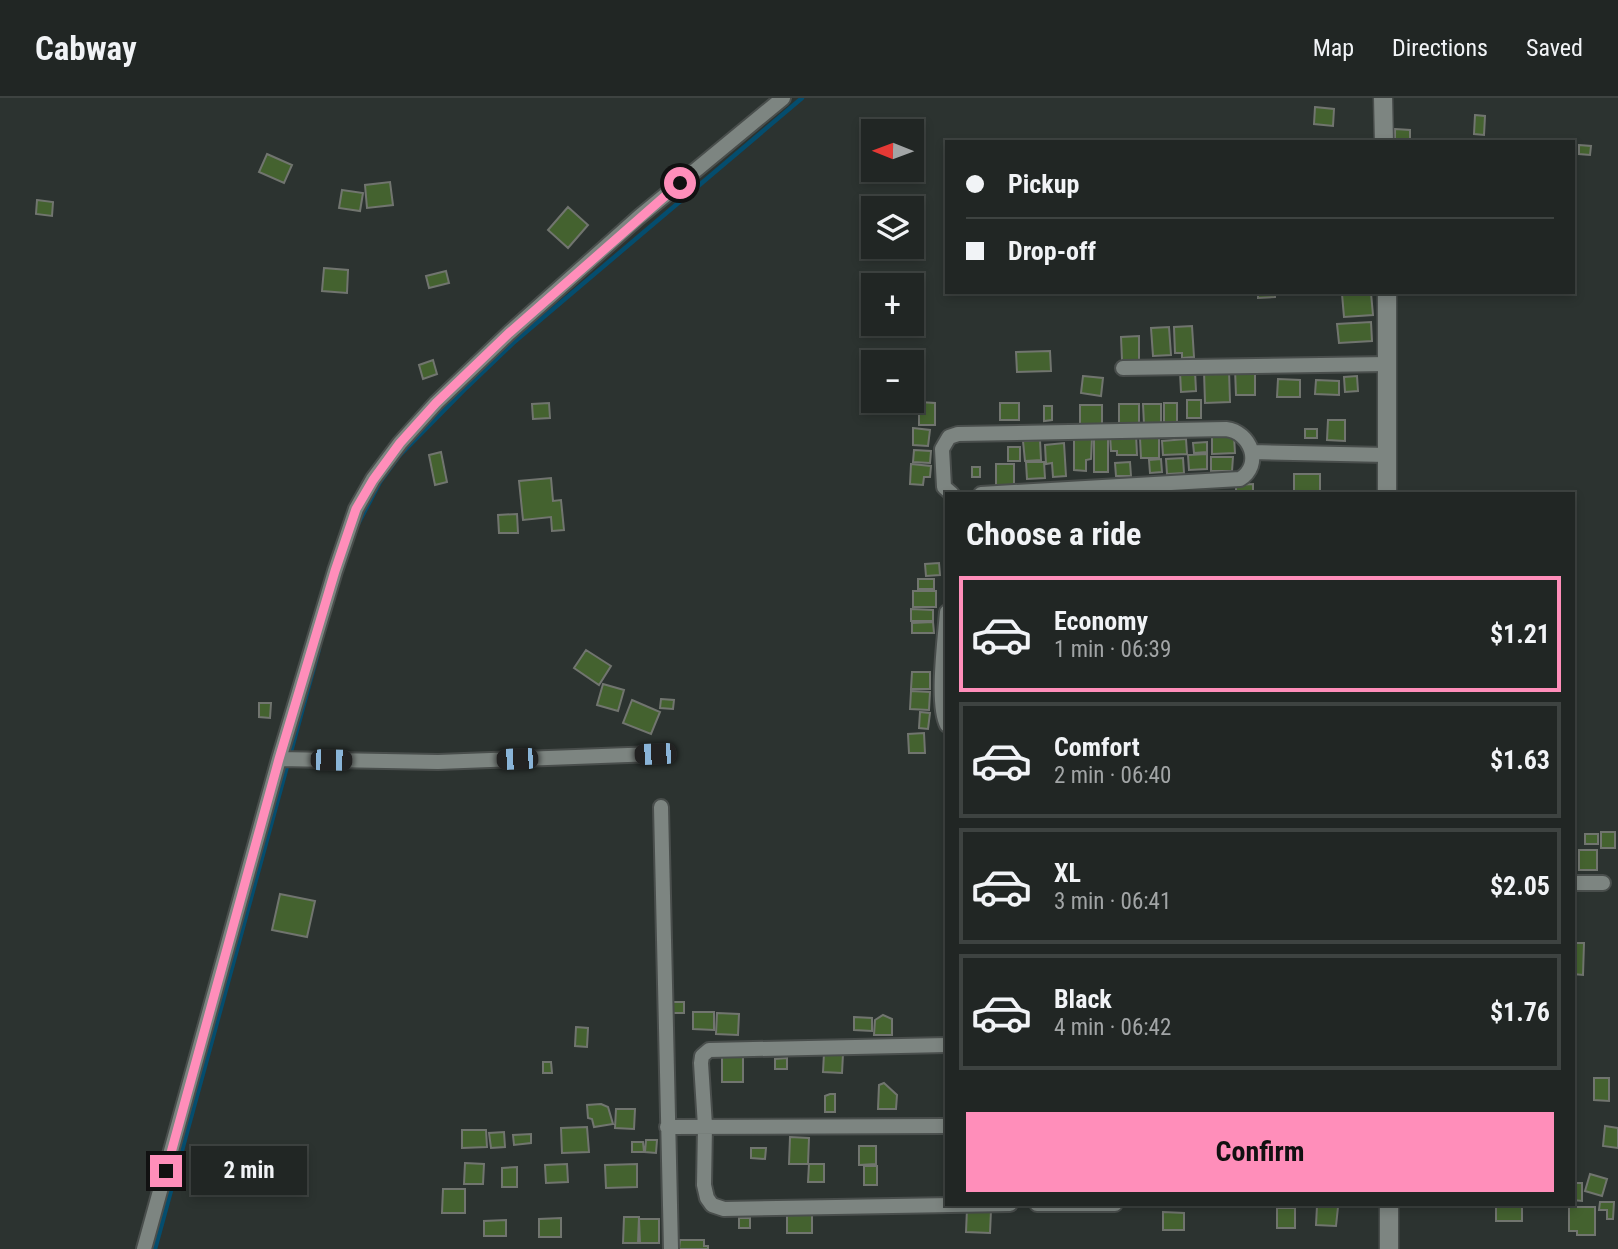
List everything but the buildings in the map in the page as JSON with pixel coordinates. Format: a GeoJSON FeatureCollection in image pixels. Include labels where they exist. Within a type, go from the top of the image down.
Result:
{"type":"FeatureCollection","features":[{"type":"Feature","properties":{"kind":"street"},"geometry":{"type":"LineString","coordinates":[[144,1249],[279,759],[356,509],[400,443],[436,403],[509,333],[639,217],[783,98]]}},
{"type":"Feature","properties":{"kind":"street"},"geometry":{"type":"LineString","coordinates":[[1383,98],[1384,140]]}},
{"type":"Feature","properties":{"kind":"street"},"geometry":{"type":"LineString","coordinates":[[1387,294],[1387,492]]}},
{"type":"Feature","properties":{"kind":"street"},"geometry":{"type":"LineString","coordinates":[[1123,368],[1388,364]]}},
{"type":"Feature","properties":{"kind":"street"},"geometry":{"type":"LineString","coordinates":[[950,492],[944,487],[942,449],[949,437],[958,434],[1226,429],[1236,430],[1243,435],[1252,452],[1249,474],[1240,479],[1016,492]]}},
{"type":"Feature","properties":{"kind":"street"},"geometry":{"type":"LineString","coordinates":[[1252,452],[1387,454]]}},
{"type":"Feature","properties":{"kind":"street"},"geometry":{"type":"LineString","coordinates":[[945,666],[945,720]]}},
{"type":"Feature","properties":{"kind":"street"},"geometry":{"type":"LineString","coordinates":[[279,759],[438,761],[655,754]]}},
{"type":"Feature","properties":{"kind":"street"},"geometry":{"type":"LineString","coordinates":[[661,807],[671,1249]]}},
{"type":"Feature","properties":{"kind":"street"},"geometry":{"type":"LineString","coordinates":[[1575,883],[1603,883]]}},
{"type":"Feature","properties":{"kind":"street"},"geometry":{"type":"LineString","coordinates":[[945,1045],[709,1050],[702,1056],[701,1063],[705,1126],[704,1185],[712,1205],[724,1209],[945,1205]]}},
{"type":"Feature","properties":{"kind":"street"},"geometry":{"type":"LineString","coordinates":[[667,1127],[945,1126]]}},
{"type":"Feature","properties":{"kind":"street"},"geometry":{"type":"LineString","coordinates":[[1389,1206],[1389,1249]]}},
{"type":"Feature","properties":{"kind":"waterway"},"geometry":{"type":"LineString","coordinates":[[358,524],[380,482],[399,456],[466,388],[513,343],[802,98]]}},
{"type":"Feature","properties":{"kind":"waterway"},"geometry":{"type":"LineString","coordinates":[[155,1249],[319,649]]}},
{"type":"Feature","properties":{"kind":"route"},"geometry":{"type":"LineString","coordinates":[[166,1171],[279,759],[356,509],[400,443],[436,403],[509,333],[680,183]]}}]}
